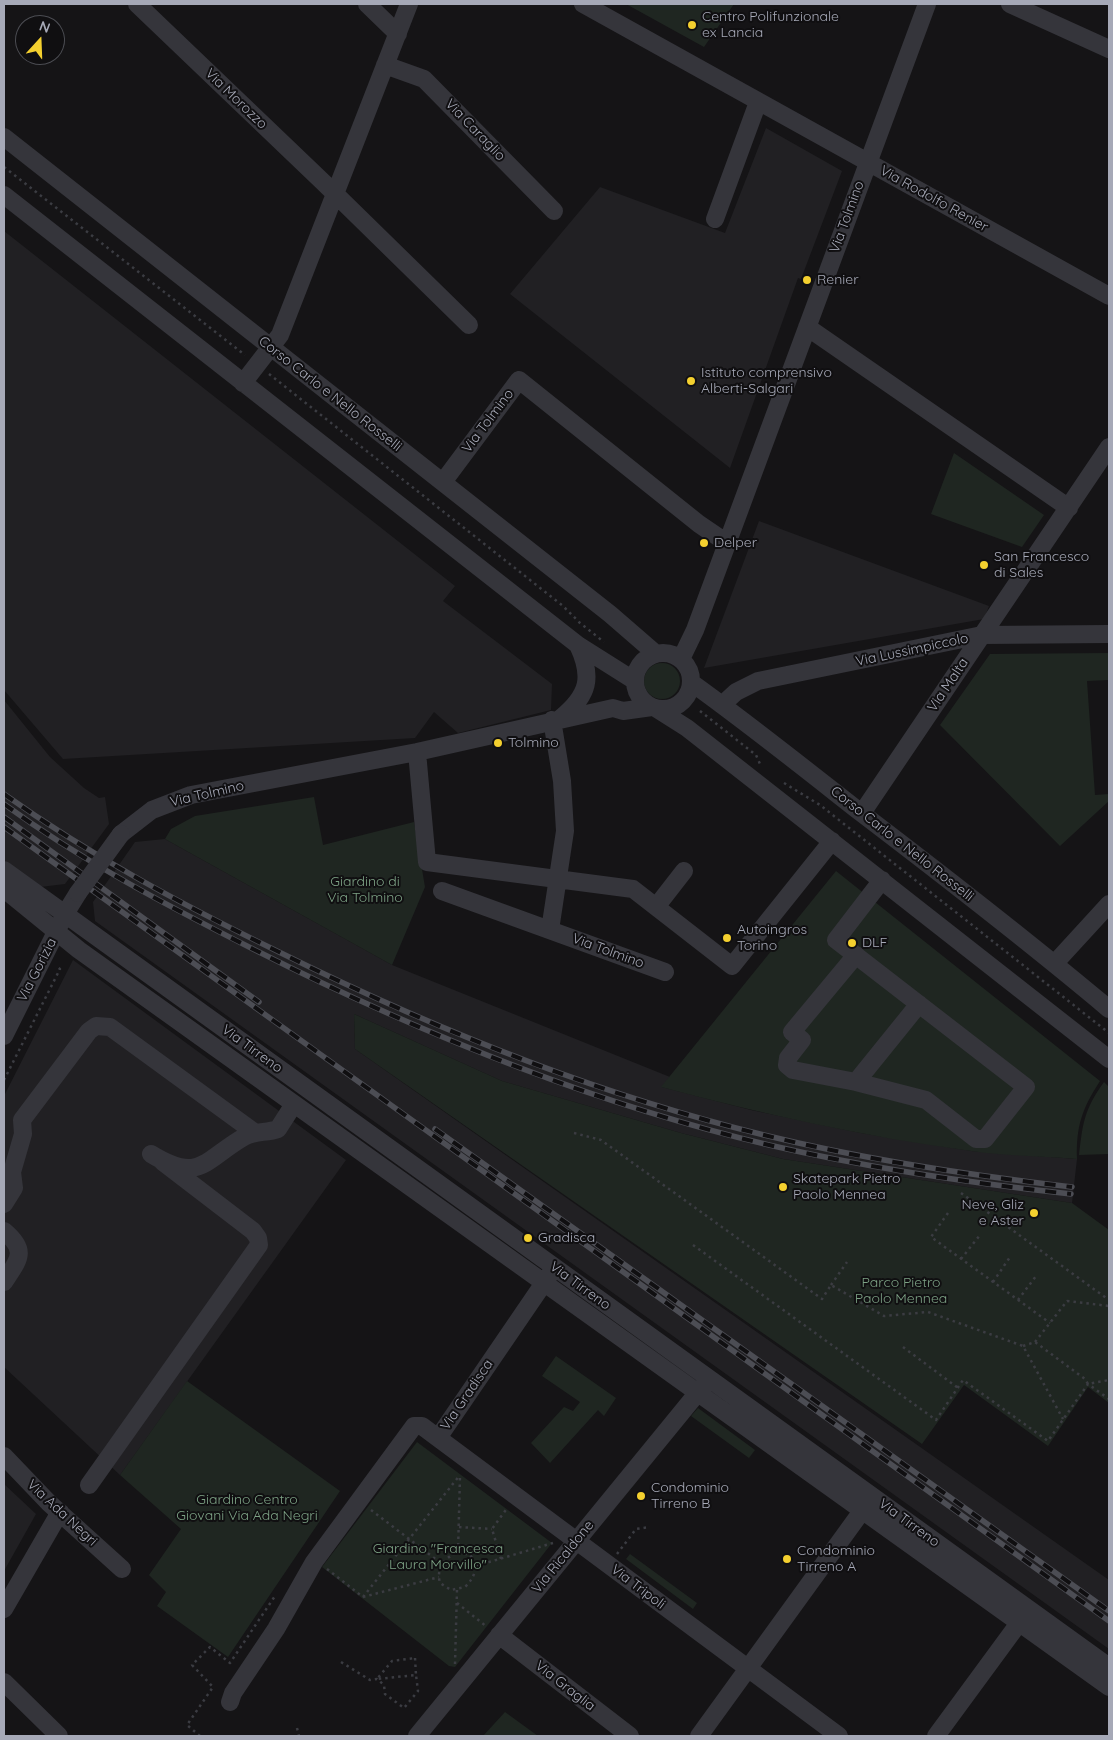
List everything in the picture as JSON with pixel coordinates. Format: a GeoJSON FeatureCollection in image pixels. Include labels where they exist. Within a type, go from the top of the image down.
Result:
{"type":"FeatureCollection","features":[{"type":"Feature","properties":{"kind":"street","name":"Via Morozzo"},"geometry":{"type":"LineString","coordinates":[[137,4],[336,194]]}},
{"type":"Feature","properties":{"kind":"street"},"geometry":{"type":"LineString","coordinates":[[367,4],[398,34]]}},
{"type":"Feature","properties":{"kind":"street"},"geometry":{"type":"LineString","coordinates":[[243,382],[280,336],[409,4]]}},
{"type":"Feature","properties":{"kind":"street","name":"Via Rodolfo Renier"},"geometry":{"type":"LineString","coordinates":[[583,4],[1109,296]]}},
{"type":"Feature","properties":{"kind":"street","name":"Via Tolmino"},"geometry":{"type":"LineString","coordinates":[[681,658],[695,630],[927,4]]}},
{"type":"Feature","properties":{"kind":"street"},"geometry":{"type":"LineString","coordinates":[[1010,4],[1109,50]]}},
{"type":"Feature","properties":{"kind":"street","name":"Via Caraglio"},"geometry":{"type":"LineString","coordinates":[[385,65],[424,79],[554,211]]}},
{"type":"Feature","properties":{"kind":"street"},"geometry":{"type":"LineString","coordinates":[[714,220],[758,102]]}},
{"type":"Feature","properties":{"kind":"street","name":"Corso Carlo e Nello Rosselli"},"geometry":{"type":"LineString","coordinates":[[4,137],[610,614],[655,653]]}},
{"type":"Feature","properties":{"kind":"street"},"geometry":{"type":"LineString","coordinates":[[336,194],[468,325]]}},
{"type":"Feature","properties":{"kind":"street"},"geometry":{"type":"LineString","coordinates":[[4,195],[578,645],[635,682],[642,699],[681,724],[1109,1060]]}},
{"type":"Feature","properties":{"kind":"street"},"geometry":{"type":"LineString","coordinates":[[806,327],[1069,508]]}},
{"type":"Feature","properties":{"kind":"street","name":"Via Tolmino"},"geometry":{"type":"LineString","coordinates":[[443,482],[519,380],[699,524],[727,543]]}},
{"type":"Feature","properties":{"kind":"street","name":"Via Malta"},"geometry":{"type":"LineString","coordinates":[[862,813],[1109,447]]}},
{"type":"Feature","properties":{"kind":"street","name":"Via Lussimpiccolo"},"geometry":{"type":"LineString","coordinates":[[723,704],[736,692],[758,681],[982,635],[1109,634]]}},
{"type":"Feature","properties":{"kind":"street"},"geometry":{"type":"LineString","coordinates":[[550,930],[565,831],[565,804],[557,719],[577,705],[586,685],[586,661],[578,645]]}},
{"type":"Feature","properties":{"kind":"street"},"geometry":{"type":"LineString","coordinates":[[613,708],[635,682],[640,664],[655,653],[669,653],[681,658],[690,669],[692,683],[687,696],[682,702],[670,708],[655,708]]}},
{"type":"Feature","properties":{"kind":"street","name":"Corso Carlo e Nello Rosselli"},"geometry":{"type":"LineString","coordinates":[[692,683],[723,704],[1054,963],[1109,1009]]}},
{"type":"Feature","properties":{"kind":"street","name":"Via Tolmino"},"geometry":{"type":"LineString","coordinates":[[56,931],[78,894],[121,834],[152,810],[191,795],[417,752],[557,719],[613,708],[622,711],[655,708]]}},
{"type":"Feature","properties":{"kind":"street"},"geometry":{"type":"LineString","coordinates":[[417,752],[427,862],[633,889],[732,966],[832,841]]}},
{"type":"Feature","properties":{"kind":"street","name":"Via Tirreno"},"geometry":{"type":"LineString","coordinates":[[4,870],[1109,1667]]}},
{"type":"Feature","properties":{"kind":"street"},"geometry":{"type":"LineString","coordinates":[[656,907],[684,871]]}},
{"type":"Feature","properties":{"kind":"street"},"geometry":{"type":"LineString","coordinates":[[856,955],[792,1032],[802,1040],[788,1058],[787,1065],[793,1070],[856,1082],[926,1100],[976,1139],[985,1139],[1026,1086],[856,955],[836,940],[882,880]]}},
{"type":"Feature","properties":{"kind":"street","name":"Via Tirreno"},"geometry":{"type":"LineString","coordinates":[[4,890],[79,950],[1109,1687]]}},
{"type":"Feature","properties":{"kind":"street","name":"Via Tolmino"},"geometry":{"type":"LineString","coordinates":[[442,891],[665,972]]}},
{"type":"Feature","properties":{"kind":"street"},"geometry":{"type":"LineString","coordinates":[[1054,963],[1109,904]]}},
{"type":"Feature","properties":{"kind":"street","name":"Via Gorizia"},"geometry":{"type":"LineString","coordinates":[[4,1036],[56,931]]}},
{"type":"Feature","properties":{"kind":"street"},"geometry":{"type":"LineString","coordinates":[[856,1082],[919,1004]]}},
{"type":"Feature","properties":{"kind":"street"},"geometry":{"type":"LineString","coordinates":[[4,1204],[14,1188],[12,1172],[23,1134],[22,1120],[89,1031],[96,1026],[110,1027],[254,1132]]}},
{"type":"Feature","properties":{"kind":"street"},"geometry":{"type":"LineString","coordinates":[[89,1485],[259,1245],[258,1238],[253,1231],[157,1158],[180,1168],[196,1168],[207,1164],[244,1136],[254,1132],[278,1129],[294,1104]]}},
{"type":"Feature","properties":{"kind":"street"},"geometry":{"type":"LineString","coordinates":[[4,1231],[19,1246],[20,1250],[15,1266],[4,1282]]}},
{"type":"Feature","properties":{"kind":"street","name":"Via Gradisca"},"geometry":{"type":"LineString","coordinates":[[230,1702],[233,1693],[276,1629],[317,1558],[414,1426],[422,1426],[438,1438],[554,1268]]}},
{"type":"Feature","properties":{"kind":"street","name":"Via Ricaldone"},"geometry":{"type":"LineString","coordinates":[[418,1736],[495,1641],[571,1536],[709,1379]]}},
{"type":"Feature","properties":{"kind":"street","name":"Via Tripoli"},"geometry":{"type":"LineString","coordinates":[[438,1438],[839,1736]]}},
{"type":"Feature","properties":{"kind":"street","name":"Via Ada Negri"},"geometry":{"type":"LineString","coordinates":[[4,1456],[60,1512],[122,1569]]}},
{"type":"Feature","properties":{"kind":"street","name":"Via Tirreno"},"geometry":{"type":"LineString","coordinates":[[699,1736],[862,1511]]}},
{"type":"Feature","properties":{"kind":"street"},"geometry":{"type":"LineString","coordinates":[[4,1609],[60,1512]]}},
{"type":"Feature","properties":{"kind":"street"},"geometry":{"type":"LineString","coordinates":[[936,1736],[1019,1623]]}},
{"type":"Feature","properties":{"kind":"street","name":"Via Graglia"},"geometry":{"type":"LineString","coordinates":[[495,1641],[630,1736]]}},
{"type":"Feature","properties":{"kind":"street"},"geometry":{"type":"LineString","coordinates":[[4,1682],[59,1736]]}},
{"type":"Feature","properties":{"kind":"path"},"geometry":{"type":"LineString","coordinates":[[4,166],[563,606],[580,623],[611,646]]}},
{"type":"Feature","properties":{"kind":"path"},"geometry":{"type":"LineString","coordinates":[[700,711],[756,755],[765,769]]}},
{"type":"Feature","properties":{"kind":"path"},"geometry":{"type":"LineString","coordinates":[[782,782],[820,805],[1109,1033]]}},
{"type":"Feature","properties":{"kind":"path"},"geometry":{"type":"LineString","coordinates":[[4,1080],[60,969],[45,953]]}},
{"type":"Feature","properties":{"kind":"path"},"geometry":{"type":"LineString","coordinates":[[574,1133],[601,1140],[822,1299],[846,1262]]}},
{"type":"Feature","properties":{"kind":"path"},"geometry":{"type":"LineString","coordinates":[[961,1193],[1109,1300]]}},
{"type":"Feature","properties":{"kind":"path"},"geometry":{"type":"LineString","coordinates":[[948,1213],[931,1237],[1050,1323]]}},
{"type":"Feature","properties":{"kind":"path"},"geometry":{"type":"LineString","coordinates":[[961,1259],[980,1235]]}},
{"type":"Feature","properties":{"kind":"path"},"geometry":{"type":"LineString","coordinates":[[693,1245],[936,1420],[963,1380],[1048,1441],[1088,1384],[1109,1380]]}},
{"type":"Feature","properties":{"kind":"path"},"geometry":{"type":"LineString","coordinates":[[992,1282],[1010,1257]]}},
{"type":"Feature","properties":{"kind":"path"},"geometry":{"type":"LineString","coordinates":[[1018,1300],[1036,1276]]}},
{"type":"Feature","properties":{"kind":"path"},"geometry":{"type":"LineString","coordinates":[[831,1285],[884,1316],[928,1312],[1023,1346],[1035,1342],[1067,1301],[1109,1306]]}},
{"type":"Feature","properties":{"kind":"path"},"geometry":{"type":"LineString","coordinates":[[1035,1342],[1085,1378],[1088,1384],[1109,1399]]}},
{"type":"Feature","properties":{"kind":"path"},"geometry":{"type":"LineString","coordinates":[[1023,1346],[1063,1419]]}},
{"type":"Feature","properties":{"kind":"path"},"geometry":{"type":"LineString","coordinates":[[903,1347],[958,1388]]}},
{"type":"Feature","properties":{"kind":"path"},"geometry":{"type":"LineString","coordinates":[[456,1468],[462,1473],[460,1475],[458,1552]]}},
{"type":"Feature","properties":{"kind":"path"},"geometry":{"type":"LineString","coordinates":[[363,1597],[460,1475]]}},
{"type":"Feature","properties":{"kind":"path"},"geometry":{"type":"LineString","coordinates":[[492,1529],[517,1497]]}},
{"type":"Feature","properties":{"kind":"path"},"geometry":{"type":"LineString","coordinates":[[359,1501],[442,1564]]}},
{"type":"Feature","properties":{"kind":"path"},"geometry":{"type":"LineString","coordinates":[[608,1565],[636,1529],[650,1526]]}},
{"type":"Feature","properties":{"kind":"path"},"geometry":{"type":"LineString","coordinates":[[459,1527],[492,1529]]}},
{"type":"Feature","properties":{"kind":"path"},"geometry":{"type":"LineString","coordinates":[[492,1529],[501,1559]]}},
{"type":"Feature","properties":{"kind":"path"},"geometry":{"type":"LineString","coordinates":[[476,1566],[571,1536]]}},
{"type":"Feature","properties":{"kind":"path"},"geometry":{"type":"LineString","coordinates":[[458,1552],[470,1555],[476,1566],[472,1581],[457,1590],[445,1588],[439,1577],[442,1564],[450,1555],[458,1552]]}},
{"type":"Feature","properties":{"kind":"path"},"geometry":{"type":"LineString","coordinates":[[317,1558],[363,1597]]}},
{"type":"Feature","properties":{"kind":"path"},"geometry":{"type":"LineString","coordinates":[[363,1597],[439,1577]]}},
{"type":"Feature","properties":{"kind":"path"},"geometry":{"type":"LineString","coordinates":[[200,1736],[187,1725],[213,1687],[192,1665],[210,1647],[230,1662],[279,1590]]}},
{"type":"Feature","properties":{"kind":"path"},"geometry":{"type":"LineString","coordinates":[[457,1590],[455,1667],[466,1677]]}},
{"type":"Feature","properties":{"kind":"path"},"geometry":{"type":"LineString","coordinates":[[457,1603],[488,1628],[480,1638],[495,1641]]}},
{"type":"Feature","properties":{"kind":"path"},"geometry":{"type":"LineString","coordinates":[[415,1658],[418,1691],[404,1708],[385,1694],[384,1685],[378,1679],[392,1661],[415,1658]]}},
{"type":"Feature","properties":{"kind":"path"},"geometry":{"type":"LineString","coordinates":[[341,1662],[370,1680],[416,1675]]}},
{"type":"Feature","properties":{"kind":"path"},"geometry":{"type":"LineString","coordinates":[[297,1728],[299,1736]]}},
{"type":"Feature","properties":{"kind":"shaded area","name":"Istituto comprensivo Alberti-Salgari"},"geometry":{"type":"Polygon","coordinates":[[[766,128],[842,171],[801,279],[798,278],[730,468],[510,294],[600,187],[725,233],[766,128]]]}},
{"type":"Feature","properties":{"kind":"shaded area"},"geometry":{"type":"Polygon","coordinates":[[[4,231],[455,586],[443,601],[552,684],[551,710],[458,733],[434,712],[415,738],[63,759],[4,690],[4,231]]]}},
{"type":"Feature","properties":{"kind":"shaded area"},"geometry":{"type":"Polygon","coordinates":[[[759,521],[989,606],[984,619],[704,668],[759,521]]]}},
{"type":"Feature","properties":{"kind":"shaded area"},"geometry":{"type":"Polygon","coordinates":[[[4,700],[50,757],[84,788],[99,798],[105,797],[109,824],[65,884],[40,887],[4,860],[4,700]]]}},
{"type":"Feature","properties":{"kind":"shaded area"},"geometry":{"type":"Polygon","coordinates":[[[165,839],[392,965],[670,1077],[662,1087],[751,1110],[861,1133],[972,1151],[1077,1159],[1072,1203],[783,1159],[681,1133],[502,1081],[354,1014],[355,1049],[1109,1580],[1109,1649],[95,921],[93,902],[135,842],[165,839]]]}},
{"type":"Feature","properties":{"kind":"shaded area"},"geometry":{"type":"Polygon","coordinates":[[[73,960],[346,1160],[120,1475],[4,1367],[4,1096],[73,960]]]}},
{"type":"Feature","properties":{"kind":"shaded area"},"geometry":{"type":"Polygon","coordinates":[[[4,1484],[36,1514],[4,1571],[4,1484]]]}},
{"type":"Feature","properties":{"kind":"green space","name":"Centro Polifunzionale ex Lancia"},"geometry":{"type":"Polygon","coordinates":[[[626,4],[734,4],[704,47],[626,4]]]}},
{"type":"Feature","properties":{"kind":"green space"},"geometry":{"type":"Polygon","coordinates":[[[954,453],[1044,515],[1022,547],[931,514],[954,453]]]}},
{"type":"Feature","properties":{"kind":"green space"},"geometry":{"type":"Polygon","coordinates":[[[1108,653],[1109,680],[1087,681],[1095,795],[1109,794],[1109,801],[1060,846],[940,725],[990,654],[1108,653]]]}},
{"type":"Feature","properties":{"kind":"green space"},"geometry":{"type":"Polygon","coordinates":[[[662,663],[669,664],[675,668],[679,674],[679,688],[675,694],[669,698],[662,699],[655,698],[649,694],[645,688],[644,681],[645,674],[649,668],[655,664],[662,663]]]}},
{"type":"Feature","properties":{"kind":"green space","name":"Giardino di Via Tolmino"},"geometry":{"type":"Polygon","coordinates":[[[314,797],[323,845],[414,822],[425,887],[392,965],[165,839],[171,829],[195,816],[314,797]]]}},
{"type":"Feature","properties":{"kind":"green space","name":"DLF"},"geometry":{"type":"Polygon","coordinates":[[[836,871],[1100,1081],[1081,1118],[1077,1159],[984,1153],[893,1139],[776,1115],[661,1087],[836,871]]]}},
{"type":"Feature","properties":{"kind":"green space","name":"Parco Pietro Paolo Mennea"},"geometry":{"type":"Polygon","coordinates":[[[354,1014],[502,1081],[681,1133],[783,1159],[1072,1203],[1109,1230],[1109,1403],[1088,1387],[1048,1446],[964,1385],[922,1444],[355,1049],[354,1014]]]}},
{"type":"Feature","properties":{"kind":"green space"},"geometry":{"type":"Polygon","coordinates":[[[1104,1082],[1109,1087],[1109,1154],[1079,1155],[1088,1109],[1104,1082]]]}},
{"type":"Feature","properties":{"kind":"green space"},"geometry":{"type":"Polygon","coordinates":[[[556,1356],[616,1398],[604,1416],[598,1410],[550,1463],[531,1443],[564,1407],[573,1411],[580,1402],[542,1376],[556,1356]]]}},
{"type":"Feature","properties":{"kind":"green space","name":"Giardino Centro Giovani Via Ada Negri"},"geometry":{"type":"Polygon","coordinates":[[[187,1381],[340,1491],[228,1657],[157,1606],[166,1592],[149,1575],[181,1529],[120,1475],[187,1381]]]}},
{"type":"Feature","properties":{"kind":"green space"},"geometry":{"type":"Polygon","coordinates":[[[698,1408],[755,1450],[749,1458],[691,1416],[698,1408]]]}},
{"type":"Feature","properties":{"kind":"green space","name":"Giardino \"Francesca Laura Morvillo\""},"geometry":{"type":"Polygon","coordinates":[[[417,1442],[552,1543],[455,1667],[449,1666],[322,1567],[417,1442]]]}},
{"type":"Feature","properties":{"kind":"green space"},"geometry":{"type":"Polygon","coordinates":[[[630,1554],[697,1603],[693,1609],[626,1559],[630,1554]]]}},
{"type":"Feature","properties":{"kind":"green space"},"geometry":{"type":"Polygon","coordinates":[[[505,1712],[538,1736],[483,1736],[505,1712]]]}},
{"type":"Feature","properties":{"kind":"railway"},"geometry":{"type":"LineString","coordinates":[[4,794],[104,859],[208,916],[337,980],[456,1033],[516,1057],[639,1100],[701,1119],[802,1144],[917,1166],[1072,1187]]}},
{"type":"Feature","properties":{"kind":"railway"},"geometry":{"type":"LineString","coordinates":[[4,804],[64,845],[157,899],[315,980],[441,1036],[570,1086],[702,1128],[769,1145],[919,1174],[1071,1194]]}},
{"type":"Feature","properties":{"kind":"railway"},"geometry":{"type":"LineString","coordinates":[[4,817],[259,1002]]}},
{"type":"Feature","properties":{"kind":"railway"},"geometry":{"type":"LineString","coordinates":[[4,827],[1109,1621]]}},
{"type":"Feature","properties":{"kind":"railway"},"geometry":{"type":"LineString","coordinates":[[435,1129],[1109,1611]]}},
{"type":"Feature","properties":{"kind":"place","name":"Centro Polifunzionale ex Lancia"},"geometry":{"type":"Point","coordinates":[692,25]}},
{"type":"Feature","properties":{"kind":"place","name":"Renier"},"geometry":{"type":"Point","coordinates":[807,280]}},
{"type":"Feature","properties":{"kind":"place","name":"Istituto comprensivo Alberti-Salgari"},"geometry":{"type":"Point","coordinates":[691,381]}},
{"type":"Feature","properties":{"kind":"place","name":"Delper"},"geometry":{"type":"Point","coordinates":[704,543]}},
{"type":"Feature","properties":{"kind":"place","name":"San Francesco di Sales"},"geometry":{"type":"Point","coordinates":[984,565]}},
{"type":"Feature","properties":{"kind":"place","name":"Tolmino"},"geometry":{"type":"Point","coordinates":[498,743]}},
{"type":"Feature","properties":{"kind":"place","name":"Autoingros Torino"},"geometry":{"type":"Point","coordinates":[727,938]}},
{"type":"Feature","properties":{"kind":"place","name":"DLF"},"geometry":{"type":"Point","coordinates":[852,943]}},
{"type":"Feature","properties":{"kind":"place","name":"Skatepark Pietro Paolo Mennea"},"geometry":{"type":"Point","coordinates":[783,1187]}},
{"type":"Feature","properties":{"kind":"place","name":"Neve, Gliz e Aster"},"geometry":{"type":"Point","coordinates":[1034,1213]}},
{"type":"Feature","properties":{"kind":"place","name":"Gradisca"},"geometry":{"type":"Point","coordinates":[528,1238]}},
{"type":"Feature","properties":{"kind":"place","name":"Condominio Tirreno B"},"geometry":{"type":"Point","coordinates":[641,1496]}},
{"type":"Feature","properties":{"kind":"place","name":"Condominio Tirreno A"},"geometry":{"type":"Point","coordinates":[787,1559]}}]}
